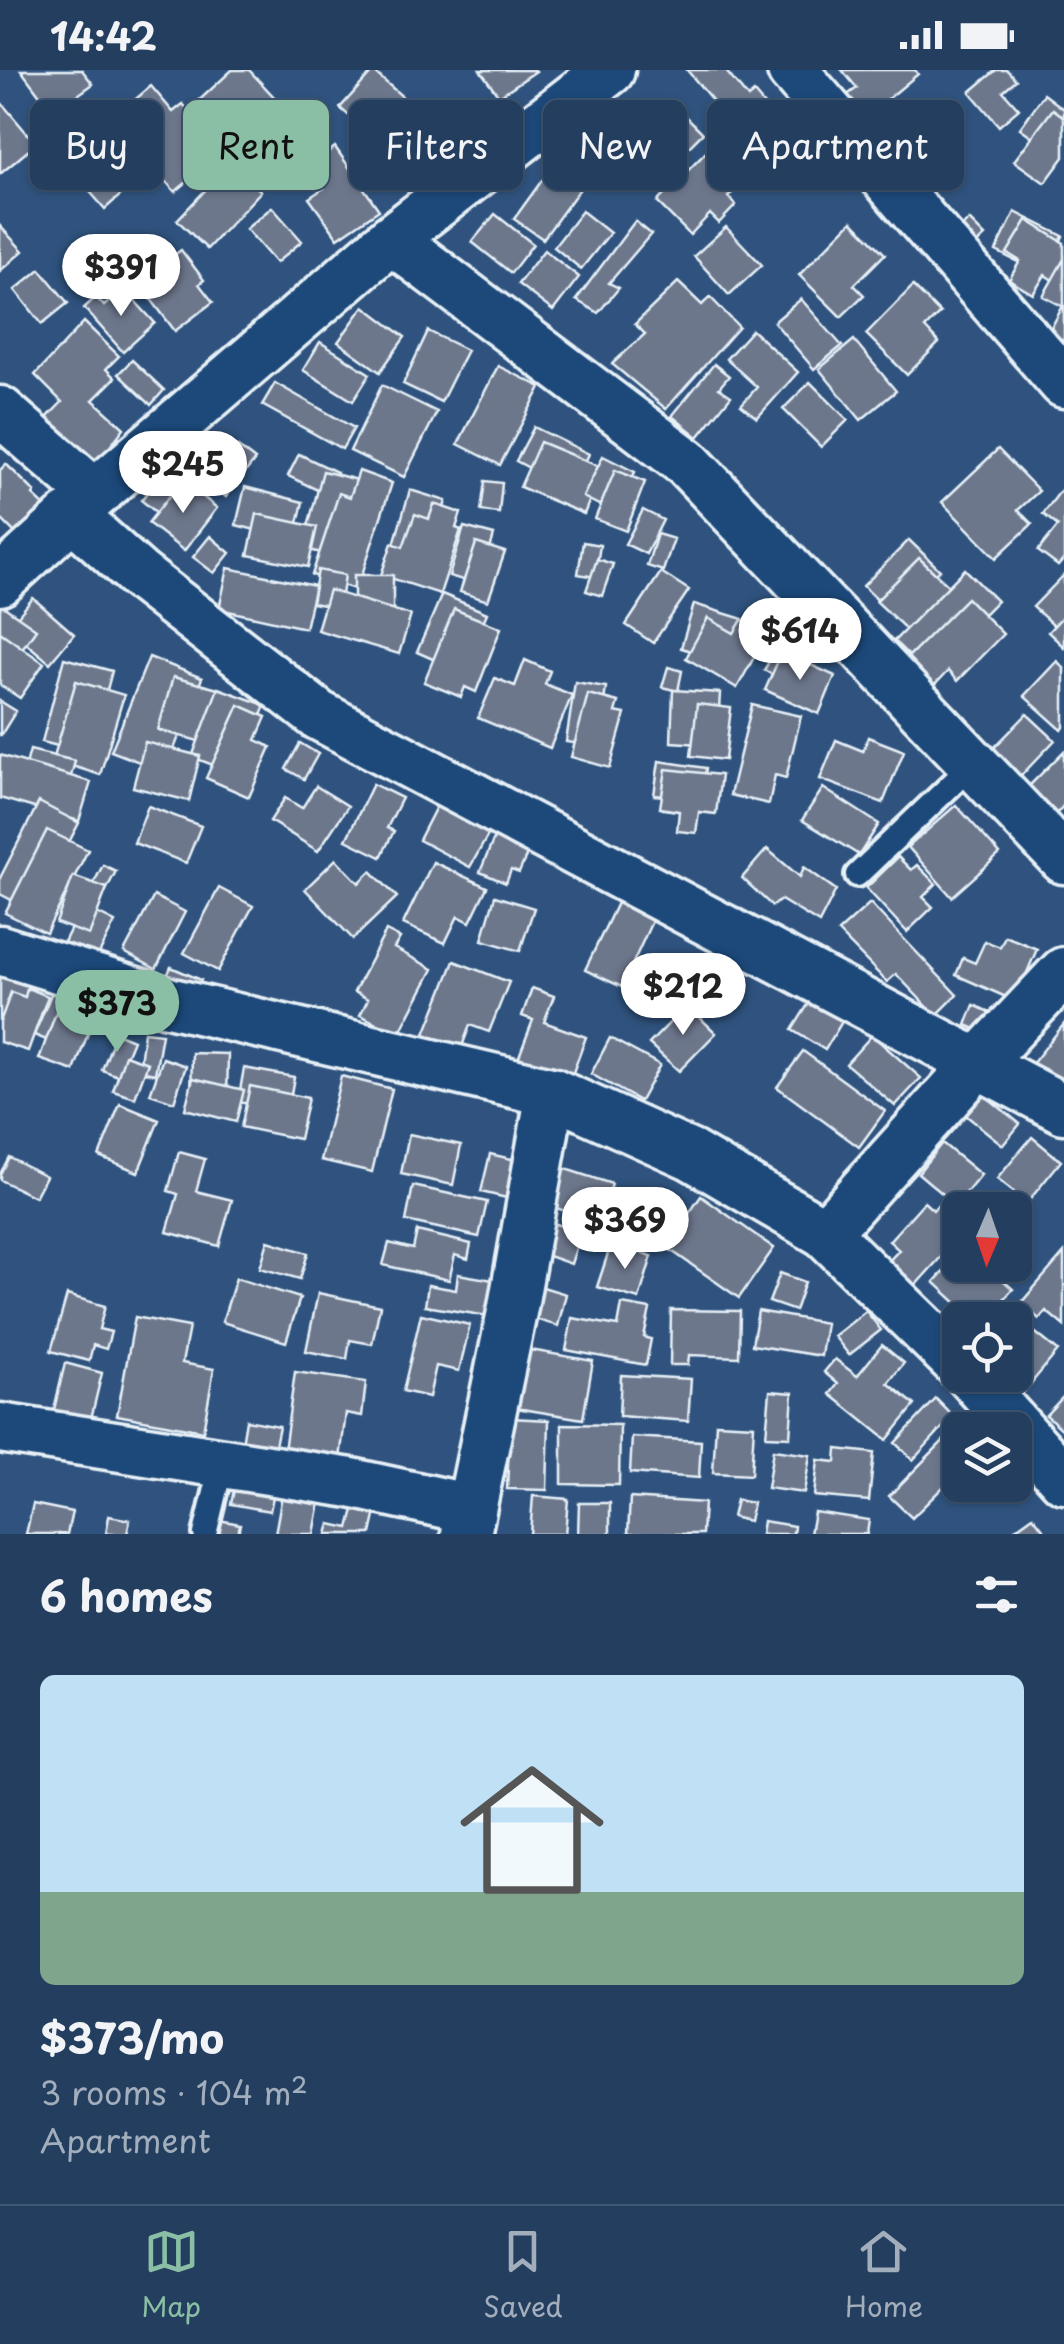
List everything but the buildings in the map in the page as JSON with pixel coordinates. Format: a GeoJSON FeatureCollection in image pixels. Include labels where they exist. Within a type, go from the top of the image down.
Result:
{"type":"FeatureCollection","features":[{"type":"Feature","properties":{"kind":"street"},"geometry":{"type":"LineString","coordinates":[[3,573],[391,238],[610,70]]}},
{"type":"Feature","properties":{"kind":"street"},"geometry":{"type":"LineString","coordinates":[[792,70],[1064,383]]}},
{"type":"Feature","properties":{"kind":"street"},"geometry":{"type":"LineString","coordinates":[[391,238],[687,463],[1064,859]]}},
{"type":"Feature","properties":{"kind":"street"},"geometry":{"type":"LineString","coordinates":[[0,411],[84,504],[140,576],[318,715],[1064,1109]]}},
{"type":"Feature","properties":{"kind":"street"},"geometry":{"type":"LineString","coordinates":[[0,950],[168,1002],[551,1092],[691,1155],[825,1233],[942,1347]]}},
{"type":"Feature","properties":{"kind":"street"},"geometry":{"type":"LineString","coordinates":[[825,1233],[1064,972]]}},
{"type":"Feature","properties":{"kind":"street"},"geometry":{"type":"LineString","coordinates":[[0,1428],[351,1482],[468,1521],[513,1307],[551,1092]]}},
{"type":"Feature","properties":{"kind":"street"},"geometry":{"type":"LineString","coordinates":[[986,1392],[1064,1478]]}},
{"type":"Feature","properties":{"kind":"lane"},"geometry":{"type":"LineString","coordinates":[[856,875],[973,764]]}},
{"type":"Feature","properties":{"kind":"lane"},"geometry":{"type":"LineString","coordinates":[[205,1534],[222,1464]]}}]}
